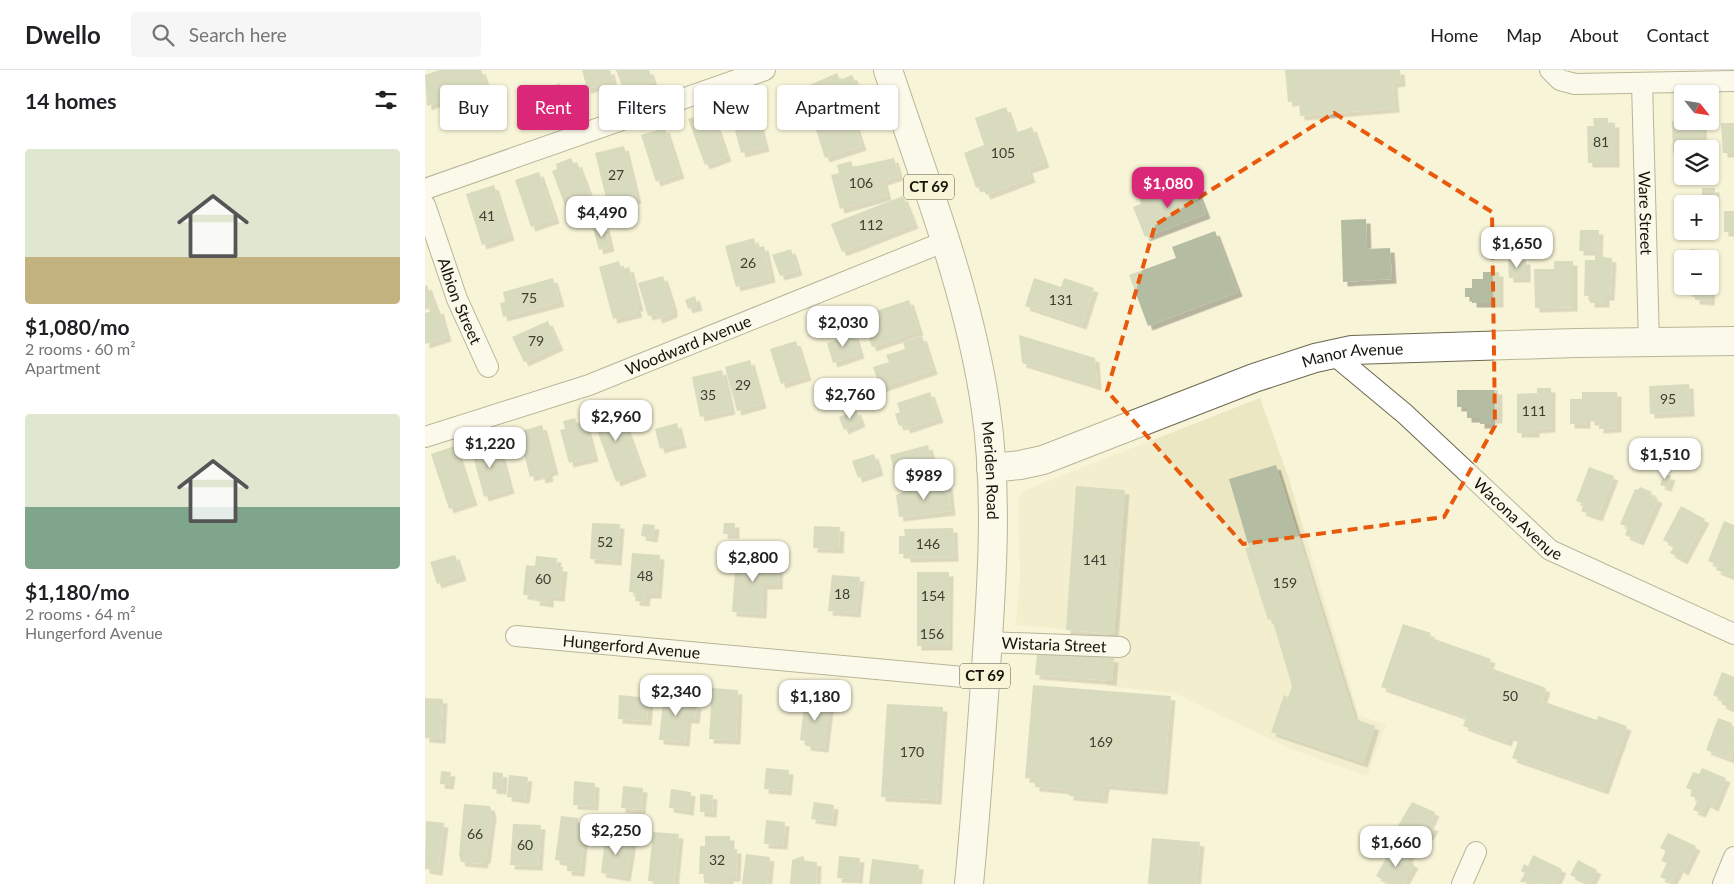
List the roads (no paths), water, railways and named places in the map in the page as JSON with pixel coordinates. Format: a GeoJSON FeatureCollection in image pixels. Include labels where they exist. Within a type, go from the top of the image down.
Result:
{"type":"FeatureCollection","features":[{"type":"Feature","properties":{"kind":"main road","name":"Meriden Road"},"geometry":{"type":"LineString","coordinates":[[888,70],[946,241],[975,354],[986,409],[991,468],[992,569],[969,884]]}},
{"type":"Feature","properties":{"kind":"main road","name":"Manor Avenue"},"geometry":{"type":"LineString","coordinates":[[991,468],[1043,460],[1255,378],[1333,354],[1373,348],[1734,341]]}},
{"type":"Feature","properties":{"kind":"street"},"geometry":{"type":"LineString","coordinates":[[425,189],[765,70]]}},
{"type":"Feature","properties":{"kind":"street"},"geometry":{"type":"LineString","coordinates":[[1555,75],[1575,84],[1734,81]]}},
{"type":"Feature","properties":{"kind":"street","name":"Ware Street"},"geometry":{"type":"LineString","coordinates":[[1642,83],[1649,342]]}},
{"type":"Feature","properties":{"kind":"street","name":"Albion Street"},"geometry":{"type":"LineString","coordinates":[[425,205],[457,299],[488,367]]}},
{"type":"Feature","properties":{"kind":"street","name":"Woodward Avenue"},"geometry":{"type":"LineString","coordinates":[[425,437],[589,385],[946,241]]}},
{"type":"Feature","properties":{"kind":"street","name":"Wacona Avenue"},"geometry":{"type":"LineString","coordinates":[[1333,354],[1405,414],[1550,550],[1734,634]]}},
{"type":"Feature","properties":{"kind":"street","name":"Hungerford Avenue"},"geometry":{"type":"LineString","coordinates":[[516,636],[985,679]]}},
{"type":"Feature","properties":{"kind":"street","name":"Wistaria Street"},"geometry":{"type":"LineString","coordinates":[[988,642],[1120,647]]}},
{"type":"Feature","properties":{"kind":"street"},"geometry":{"type":"LineString","coordinates":[[1462,884],[1476,852]]}},
{"type":"Feature","properties":{"kind":"street"},"geometry":{"type":"LineString","coordinates":[[1723,884],[1734,857]]}}]}
